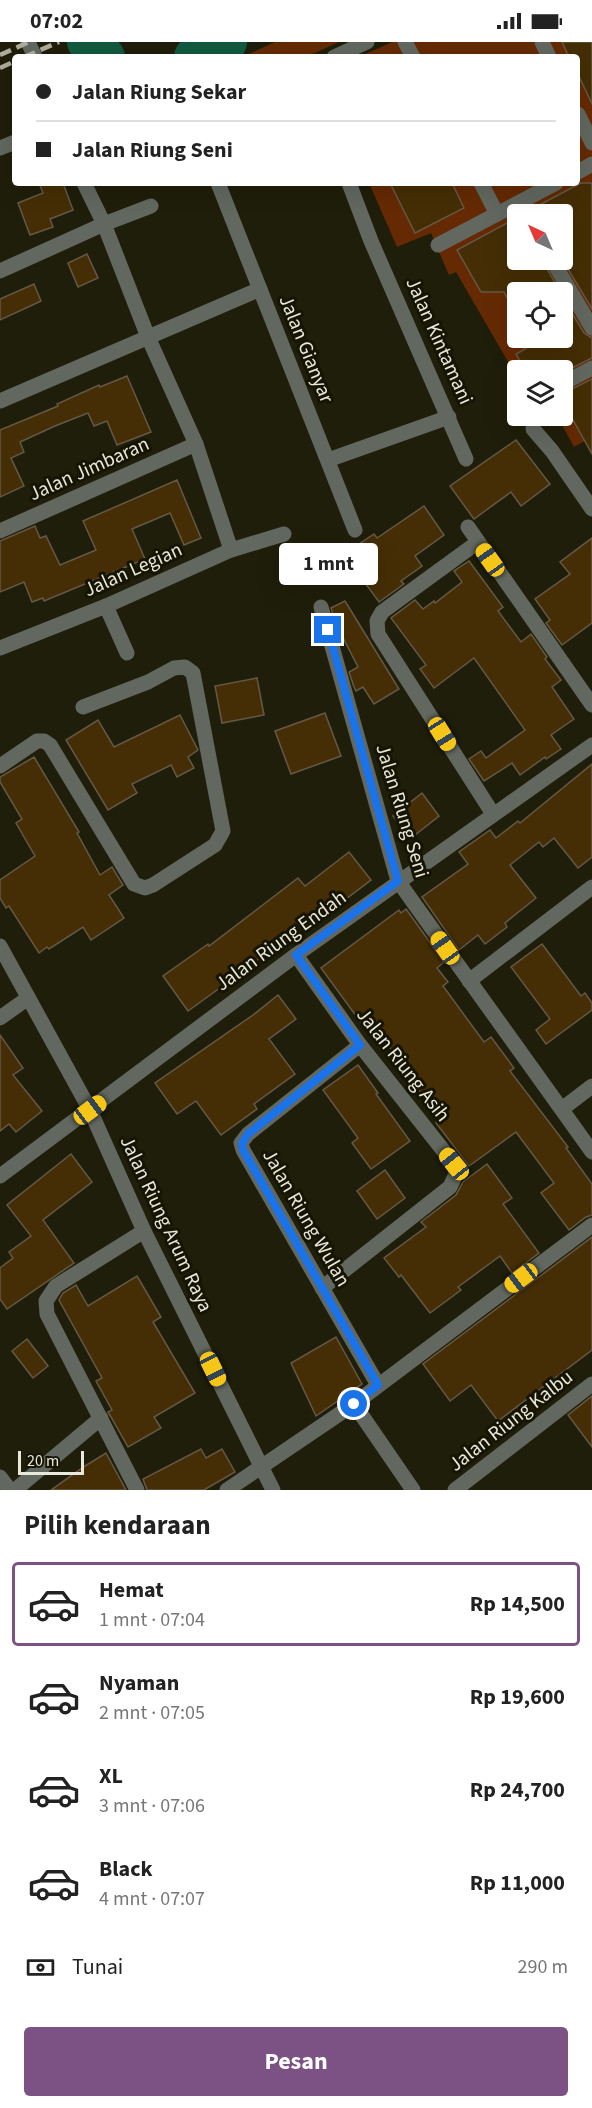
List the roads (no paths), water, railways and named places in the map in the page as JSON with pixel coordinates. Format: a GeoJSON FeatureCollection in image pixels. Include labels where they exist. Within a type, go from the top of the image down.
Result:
{"type":"FeatureCollection","features":[{"type":"Feature","properties":{"kind":"street"},"geometry":{"type":"LineString","coordinates":[[341,54],[367,42]]}},
{"type":"Feature","properties":{"kind":"street"},"geometry":{"type":"LineString","coordinates":[[580,118],[592,143]]}},
{"type":"Feature","properties":{"kind":"street"},"geometry":{"type":"LineString","coordinates":[[85,186],[104,224],[148,337],[196,444],[231,550]]}},
{"type":"Feature","properties":{"kind":"street","name":"Jalan Gianyar"},"geometry":{"type":"LineString","coordinates":[[219,186],[355,530]]}},
{"type":"Feature","properties":{"kind":"street","name":"Jalan Kintamani"},"geometry":{"type":"LineString","coordinates":[[350,186],[371,241],[466,459]]}},
{"type":"Feature","properties":{"kind":"street"},"geometry":{"type":"LineString","coordinates":[[483,186],[497,214]]}},
{"type":"Feature","properties":{"kind":"street"},"geometry":{"type":"LineString","coordinates":[[529,204],[552,186]]}},
{"type":"Feature","properties":{"kind":"street"},"geometry":{"type":"LineString","coordinates":[[0,271],[104,224],[152,206]]}},
{"type":"Feature","properties":{"kind":"street"},"geometry":{"type":"LineString","coordinates":[[438,245],[497,214],[507,212]]}},
{"type":"Feature","properties":{"kind":"street"},"geometry":{"type":"LineString","coordinates":[[558,270],[592,328]]}},
{"type":"Feature","properties":{"kind":"street"},"geometry":{"type":"LineString","coordinates":[[0,401],[260,289]]}},
{"type":"Feature","properties":{"kind":"street"},"geometry":{"type":"LineString","coordinates":[[573,378],[592,368]]}},
{"type":"Feature","properties":{"kind":"street"},"geometry":{"type":"LineString","coordinates":[[328,460],[449,417]]}},
{"type":"Feature","properties":{"kind":"street"},"geometry":{"type":"LineString","coordinates":[[533,429],[552,451],[592,509]]}},
{"type":"Feature","properties":{"kind":"street","name":"Jalan Jimbaran"},"geometry":{"type":"LineString","coordinates":[[0,531],[196,444]]}},
{"type":"Feature","properties":{"kind":"street"},"geometry":{"type":"LineString","coordinates":[[468,527],[592,705]]}},
{"type":"Feature","properties":{"kind":"street","name":"Jalan Legian"},"geometry":{"type":"LineString","coordinates":[[0,648],[106,606],[231,550],[284,534]]}},
{"type":"Feature","properties":{"kind":"street"},"geometry":{"type":"LineString","coordinates":[[478,542],[382,612],[377,621],[378,634],[493,814]]}},
{"type":"Feature","properties":{"kind":"street"},"geometry":{"type":"LineString","coordinates":[[106,606],[127,652]]}},
{"type":"Feature","properties":{"kind":"street","name":"Jalan Riung Seni"},"geometry":{"type":"LineString","coordinates":[[321,607],[398,881],[592,1152]]}},
{"type":"Feature","properties":{"kind":"street"},"geometry":{"type":"LineString","coordinates":[[0,766],[37,741],[50,744],[134,884],[144,888],[153,885],[215,845],[223,831],[193,673],[184,667],[174,668],[148,682],[83,707]]}},
{"type":"Feature","properties":{"kind":"street","name":"Jalan Riung Endah"},"geometry":{"type":"LineString","coordinates":[[0,1176],[296,955],[592,745]]}},
{"type":"Feature","properties":{"kind":"street"},"geometry":{"type":"LineString","coordinates":[[469,981],[592,887]]}},
{"type":"Feature","properties":{"kind":"street","name":"Jalan Riung Arum Raya"},"geometry":{"type":"LineString","coordinates":[[0,946],[90,1110],[144,1231],[273,1490]]}},
{"type":"Feature","properties":{"kind":"street","name":"Jalan Riung Asih"},"geometry":{"type":"LineString","coordinates":[[296,955],[360,1045],[454,1164],[456,1174],[450,1187],[322,1288]]}},
{"type":"Feature","properties":{"kind":"street"},"geometry":{"type":"LineString","coordinates":[[0,1018],[28,998]]}},
{"type":"Feature","properties":{"kind":"street","name":"Jalan Riung Wulan"},"geometry":{"type":"LineString","coordinates":[[360,1045],[248,1134],[242,1143],[243,1150],[378,1385]]}},
{"type":"Feature","properties":{"kind":"street"},"geometry":{"type":"LineString","coordinates":[[562,1109],[592,1086]]}},
{"type":"Feature","properties":{"kind":"street"},"geometry":{"type":"LineString","coordinates":[[227,1490],[354,1404],[592,1225]]}},
{"type":"Feature","properties":{"kind":"street"},"geometry":{"type":"LineString","coordinates":[[137,1490],[47,1314],[46,1301],[56,1286],[144,1231]]}},
{"type":"Feature","properties":{"kind":"street","name":"Jalan Riung Kalbu"},"geometry":{"type":"LineString","coordinates":[[455,1490],[592,1384]]}},
{"type":"Feature","properties":{"kind":"street"},"geometry":{"type":"LineString","coordinates":[[354,1404],[413,1490]]}},
{"type":"Feature","properties":{"kind":"street"},"geometry":{"type":"LineString","coordinates":[[15,1490],[102,1418]]}},
{"type":"Feature","properties":{"kind":"street"},"geometry":{"type":"LineString","coordinates":[[0,1477],[10,1490]]}},
{"type":"Feature","properties":{"kind":"waterway"},"geometry":{"type":"LineString","coordinates":[[87,42],[101,54]]}},
{"type":"Feature","properties":{"kind":"waterway"},"geometry":{"type":"LineString","coordinates":[[201,54],[227,42]]}},
{"type":"Feature","properties":{"kind":"railway"},"geometry":{"type":"LineString","coordinates":[[0,55],[29,42]]}},
{"type":"Feature","properties":{"kind":"railway"},"geometry":{"type":"LineString","coordinates":[[31,54],[59,42]]}},
{"type":"Feature","properties":{"kind":"railway"},"geometry":{"type":"LineString","coordinates":[[0,68],[12,62]]}}]}
